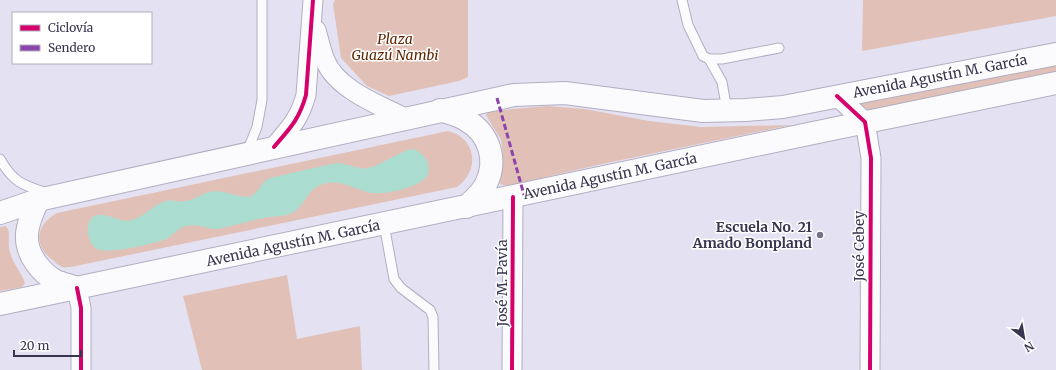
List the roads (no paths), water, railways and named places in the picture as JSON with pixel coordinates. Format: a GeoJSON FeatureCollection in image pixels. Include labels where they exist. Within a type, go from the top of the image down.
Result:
{"type":"FeatureCollection","features":[{"type":"Feature","properties":{"kind":"main road","name":"Avenida Agustín M. García"},"geometry":{"type":"LineString","coordinates":[[4,208],[440,110],[514,95],[565,93],[704,111],[746,110],[783,107],[1056,54]]}},
{"type":"Feature","properties":{"kind":"main road","name":"Avenida Agustín M. García"},"geometry":{"type":"LineString","coordinates":[[0,304],[1056,83]]}},
{"type":"Feature","properties":{"kind":"main road"},"geometry":{"type":"LineString","coordinates":[[440,110],[466,119],[479,129],[488,143],[492,154],[492,168],[486,184],[466,207]]}},
{"type":"Feature","properties":{"kind":"main road"},"geometry":{"type":"LineString","coordinates":[[47,198],[30,217],[27,232],[29,254],[41,270],[56,280],[77,288]]}},
{"type":"Feature","properties":{"kind":"street"},"geometry":{"type":"LineString","coordinates":[[313,8],[325,62],[333,74],[349,88],[405,118]]}},
{"type":"Feature","properties":{"kind":"street"},"geometry":{"type":"LineString","coordinates":[[274,147],[294,123],[302,110],[306,95],[313,8]]}},
{"type":"Feature","properties":{"kind":"street"},"geometry":{"type":"LineString","coordinates":[[837,96],[865,122]]}},
{"type":"Feature","properties":{"kind":"street","name":"José Cebey"},"geometry":{"type":"LineString","coordinates":[[865,122],[871,158],[870,370]]}},
{"type":"Feature","properties":{"kind":"street","name":"José M. Pavía"},"geometry":{"type":"LineString","coordinates":[[512,370],[513,197]]}},
{"type":"Feature","properties":{"kind":"street"},"geometry":{"type":"LineString","coordinates":[[77,288],[81,308],[81,370]]}},
{"type":"Feature","properties":{"kind":"lane"},"geometry":{"type":"LineString","coordinates":[[247,153],[257,127],[262,100],[262,0]]}},
{"type":"Feature","properties":{"kind":"lane"},"geometry":{"type":"LineString","coordinates":[[682,0],[688,25],[703,56],[709,60],[722,82],[726,111]]}},
{"type":"Feature","properties":{"kind":"lane"},"geometry":{"type":"LineString","coordinates":[[709,60],[722,60],[779,48]]}},
{"type":"Feature","properties":{"kind":"lane"},"geometry":{"type":"LineString","coordinates":[[0,159],[11,176],[24,186],[47,198]]}},
{"type":"Feature","properties":{"kind":"lane"},"geometry":{"type":"LineString","coordinates":[[384,224],[394,279],[401,288],[430,310],[433,317],[434,370]]}},
{"type":"Feature","properties":{"kind":"place","name":"Escuela No. 21 Amado Bonpland"},"geometry":{"type":"Point","coordinates":[820,235]}},
{"type":"Feature","properties":{"kind":"park label","name":"Plaza Guazú Nambi"},"geometry":{"type":"Point","coordinates":[395,48]}}]}
